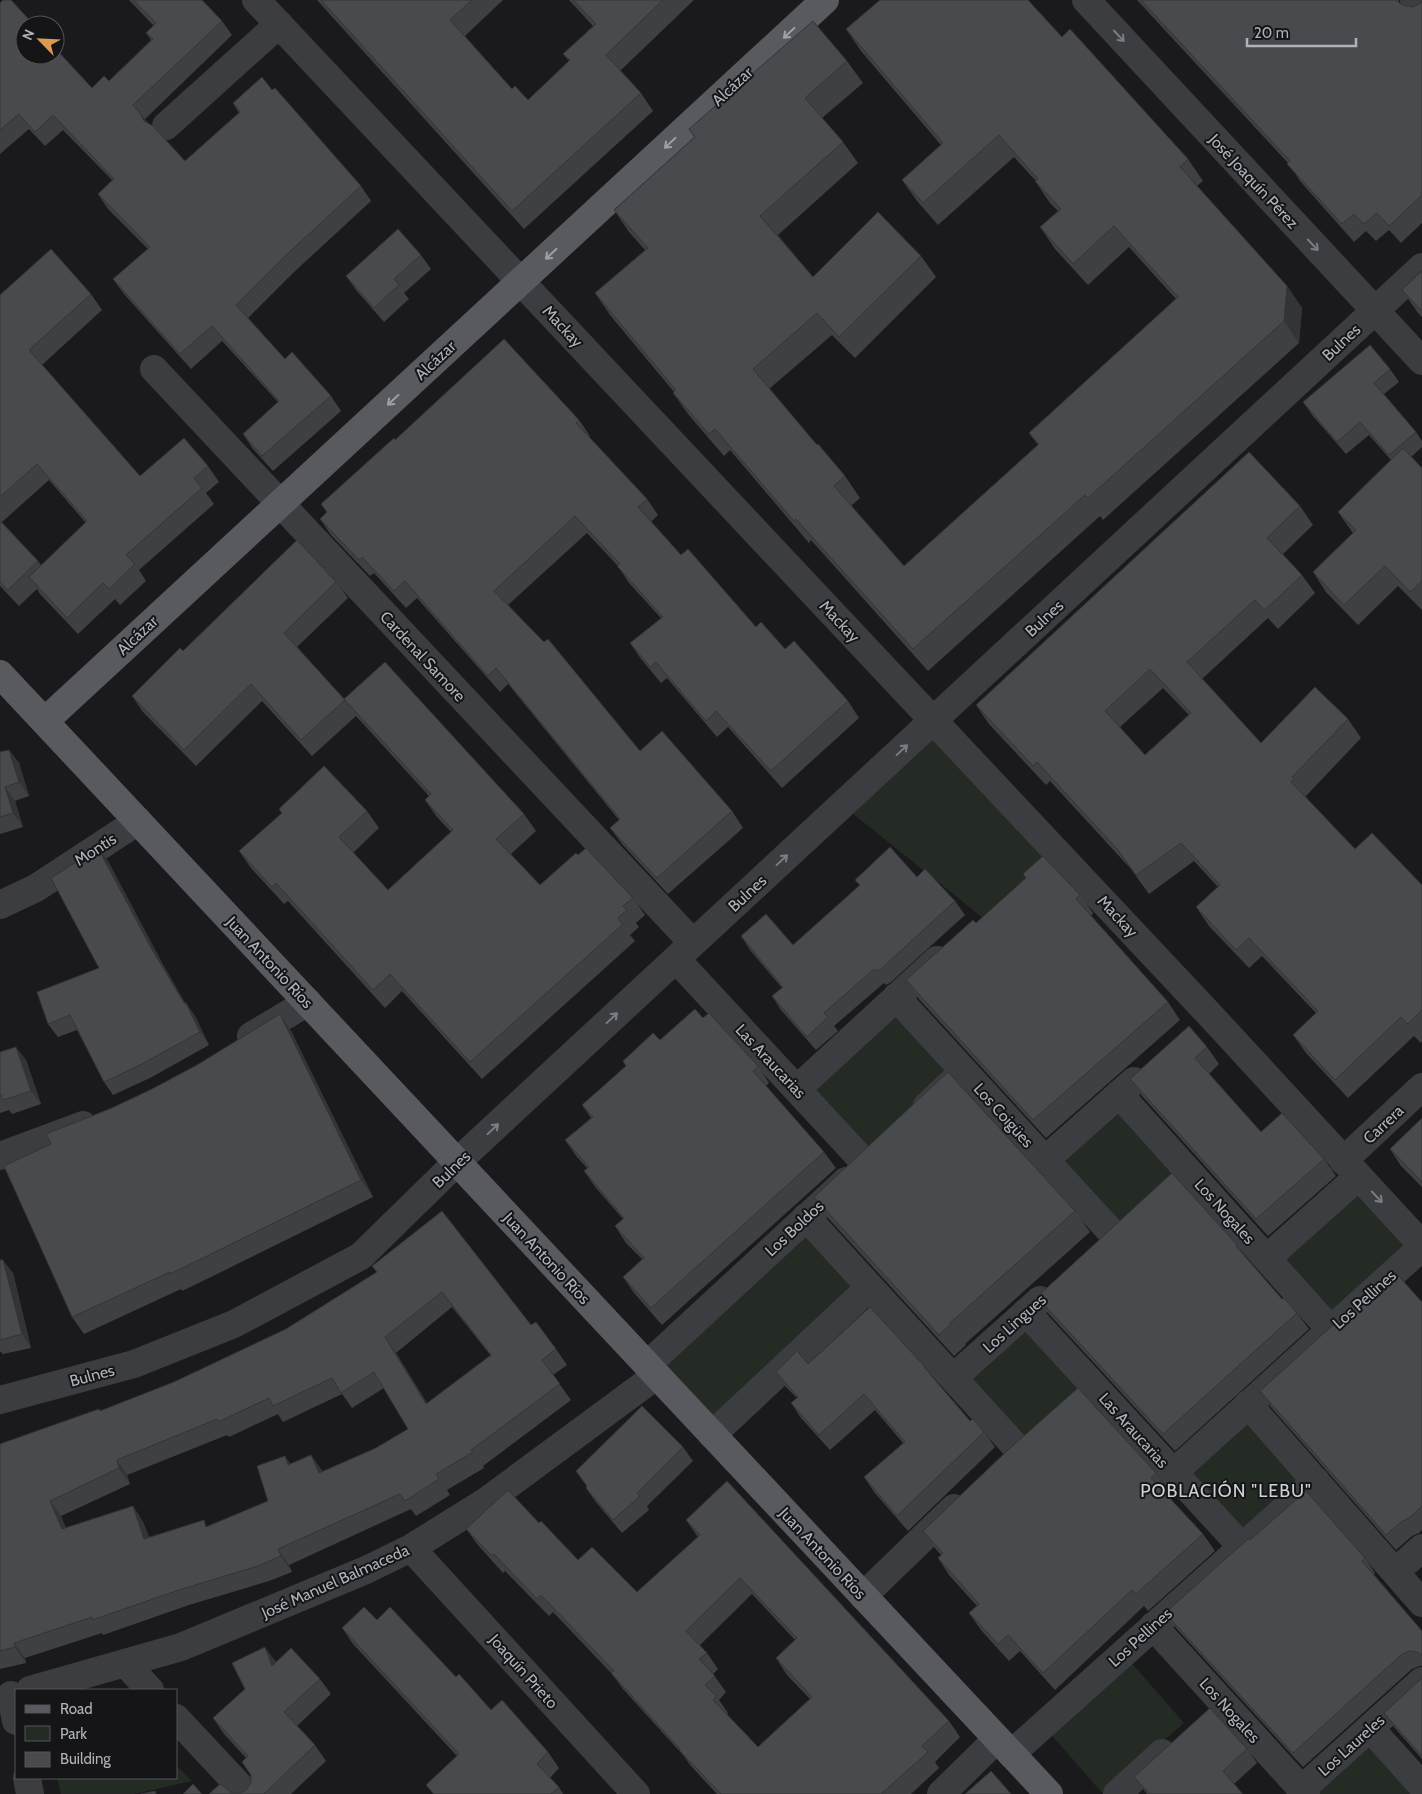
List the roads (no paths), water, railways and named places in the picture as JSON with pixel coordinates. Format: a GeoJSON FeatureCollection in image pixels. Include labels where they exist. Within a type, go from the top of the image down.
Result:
{"type":"FeatureCollection","features":[{"type":"Feature","properties":{"kind":"main road","name":"Alcázar"},"geometry":{"type":"LineString","coordinates":[[45,721],[825,0]]}},
{"type":"Feature","properties":{"kind":"main road","name":"Juan Antonio Ríos"},"geometry":{"type":"LineString","coordinates":[[0,674],[1049,1794]]}},
{"type":"Feature","properties":{"kind":"street","name":"Mackay"},"geometry":{"type":"LineString","coordinates":[[256,0],[934,720],[1050,858],[1210,1015],[1422,1246]]}},
{"type":"Feature","properties":{"kind":"street","name":"José Joaquín Pérez"},"geometry":{"type":"LineString","coordinates":[[1086,0],[1422,361]]}},
{"type":"Feature","properties":{"kind":"street"},"geometry":{"type":"LineString","coordinates":[[1414,0],[1422,9]]}},
{"type":"Feature","properties":{"kind":"street"},"geometry":{"type":"LineString","coordinates":[[166,126],[279,24]]}},
{"type":"Feature","properties":{"kind":"street","name":"Bulnes"},"geometry":{"type":"LineString","coordinates":[[0,1400],[134,1364],[234,1324],[360,1256],[457,1162],[1422,267]]}},
{"type":"Feature","properties":{"kind":"street","name":"Cardenal Samore"},"geometry":{"type":"LineString","coordinates":[[154,368],[280,504],[685,951]]}},
{"type":"Feature","properties":{"kind":"street","name":"Montis"},"geometry":{"type":"LineString","coordinates":[[0,905],[36,888],[138,821]]}},
{"type":"Feature","properties":{"kind":"street"},"geometry":{"type":"LineString","coordinates":[[796,1089],[954,944]]}},
{"type":"Feature","properties":{"kind":"street","name":"Las Araucarias"},"geometry":{"type":"LineString","coordinates":[[685,951],[796,1089],[865,1163]]}},
{"type":"Feature","properties":{"kind":"street","name":"Los Coigües"},"geometry":{"type":"LineString","coordinates":[[896,997],[1045,1160],[1104,1240],[1133,1213]]}},
{"type":"Feature","properties":{"kind":"street"},"geometry":{"type":"LineString","coordinates":[[232,1048],[308,1002]]}},
{"type":"Feature","properties":{"kind":"street"},"geometry":{"type":"LineString","coordinates":[[1189,1033],[1210,1015]]}},
{"type":"Feature","properties":{"kind":"street"},"geometry":{"type":"LineString","coordinates":[[1045,1160],[1154,1063]]}},
{"type":"Feature","properties":{"kind":"street"},"geometry":{"type":"LineString","coordinates":[[908,1123],[964,1071]]}},
{"type":"Feature","properties":{"kind":"street","name":"Carrera"},"geometry":{"type":"LineString","coordinates":[[1351,1169],[1422,1087]]}},
{"type":"Feature","properties":{"kind":"street","name":"Los Nogales"},"geometry":{"type":"LineString","coordinates":[[1119,1094],[1177,1174],[1267,1258],[1330,1329]]}},
{"type":"Feature","properties":{"kind":"street"},"geometry":{"type":"LineString","coordinates":[[0,1156],[102,1117]]}},
{"type":"Feature","properties":{"kind":"street","name":"Los Boldos"},"geometry":{"type":"LineString","coordinates":[[652,1370],[806,1217],[886,1143]]}},
{"type":"Feature","properties":{"kind":"street"},"geometry":{"type":"LineString","coordinates":[[1267,1258],[1351,1169]]}},
{"type":"Feature","properties":{"kind":"street"},"geometry":{"type":"LineString","coordinates":[[806,1217],[1016,1448]]}},
{"type":"Feature","properties":{"kind":"street","name":"Los Pellines"},"geometry":{"type":"LineString","coordinates":[[1173,1472],[1422,1246]]}},
{"type":"Feature","properties":{"kind":"street","name":"Los Lingues"},"geometry":{"type":"LineString","coordinates":[[953,1378],[1055,1286]]}},
{"type":"Feature","properties":{"kind":"street"},"geometry":{"type":"LineString","coordinates":[[712,1435],[870,1287]]}},
{"type":"Feature","properties":{"kind":"street","name":"Las Araucarias"},"geometry":{"type":"LineString","coordinates":[[1026,1312],[1081,1386],[1173,1472],[1242,1547]]}},
{"type":"Feature","properties":{"kind":"street","name":"José Manuel Balmaceda"},"geometry":{"type":"LineString","coordinates":[[33,1689],[181,1647],[295,1601],[411,1548],[485,1502],[652,1370]]}},
{"type":"Feature","properties":{"kind":"street"},"geometry":{"type":"LineString","coordinates":[[1248,1404],[1422,1603]]}},
{"type":"Feature","properties":{"kind":"street"},"geometry":{"type":"LineString","coordinates":[[996,1468],[1038,1427]]}},
{"type":"Feature","properties":{"kind":"street","name":"Los Pellines"},"geometry":{"type":"LineString","coordinates":[[942,1794],[1153,1626],[1316,1481]]}},
{"type":"Feature","properties":{"kind":"street"},"geometry":{"type":"LineString","coordinates":[[863,1596],[975,1488]]}},
{"type":"Feature","properties":{"kind":"street","name":"Joaquín Prieto"},"geometry":{"type":"LineString","coordinates":[[411,1548],[636,1794]]}},
{"type":"Feature","properties":{"kind":"street"},"geometry":{"type":"LineString","coordinates":[[1395,1572],[1422,1548]]}},
{"type":"Feature","properties":{"kind":"street","name":"Los Nogales"},"geometry":{"type":"LineString","coordinates":[[1153,1626],[1213,1706],[1304,1792]]}},
{"type":"Feature","properties":{"kind":"street"},"geometry":{"type":"LineString","coordinates":[[126,1664],[149,1689]]}},
{"type":"Feature","properties":{"kind":"street","name":"Los Laureles"},"geometry":{"type":"LineString","coordinates":[[1304,1792],[1422,1681]]}},
{"type":"Feature","properties":{"kind":"street"},"geometry":{"type":"LineString","coordinates":[[14,1694],[15,1708]]}},
{"type":"Feature","properties":{"kind":"street"},"geometry":{"type":"LineString","coordinates":[[178,1720],[247,1794]]}},
{"type":"Feature","properties":{"kind":"street"},"geometry":{"type":"LineString","coordinates":[[1370,1728],[1422,1786]]}},
{"type":"Feature","properties":{"kind":"street"},"geometry":{"type":"LineString","coordinates":[[1117,1794],[1184,1734]]}},
{"type":"Feature","properties":{"kind":"street"},"geometry":{"type":"LineString","coordinates":[[27,1779],[30,1794]]}},
{"type":"Feature","properties":{"kind":"district","name":"POBLACIÓN \"LEBU\""},"geometry":{"type":"Point","coordinates":[1226,1491]}}]}
